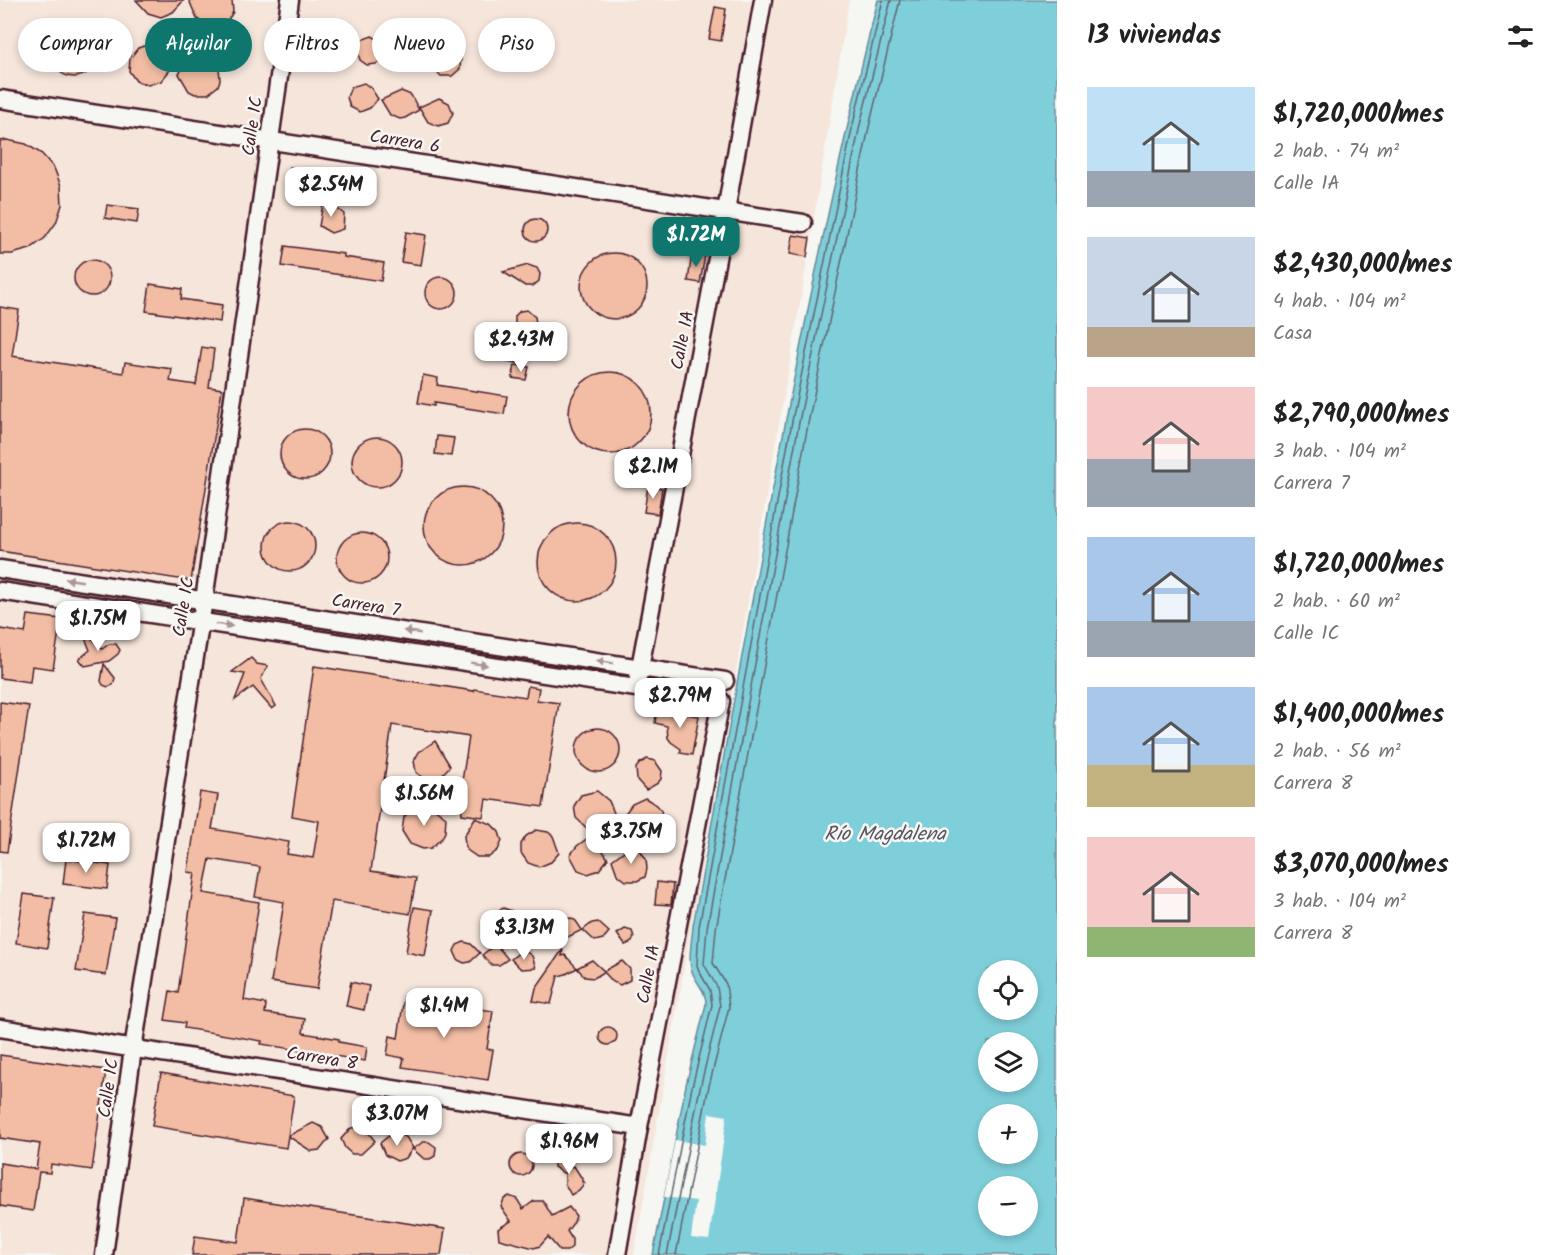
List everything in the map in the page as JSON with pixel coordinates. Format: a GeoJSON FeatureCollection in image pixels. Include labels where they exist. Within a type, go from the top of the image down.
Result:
{"type":"FeatureCollection","features":[{"type":"Feature","properties":{"kind":"street","name":"Calle 1C"},"geometry":{"type":"LineString","coordinates":[[105,1255],[133,1049],[204,600],[290,0]]}},
{"type":"Feature","properties":{"kind":"street","name":"Calle 1A"},"geometry":{"type":"LineString","coordinates":[[618,1255],[639,1127],[721,701],[637,688],[763,0]]}},
{"type":"Feature","properties":{"kind":"street","name":"Carrera 6"},"geometry":{"type":"LineString","coordinates":[[0,99],[804,223]]}},
{"type":"Feature","properties":{"kind":"street","name":"Carrera 7"},"geometry":{"type":"LineString","coordinates":[[0,569],[725,681]]}},
{"type":"Feature","properties":{"kind":"street"},"geometry":{"type":"LineString","coordinates":[[0,591],[637,688]]}},
{"type":"Feature","properties":{"kind":"street","name":"Carrera 8"},"geometry":{"type":"LineString","coordinates":[[0,1028],[639,1127]]}},
{"type":"Feature","properties":{"kind":"shaded area"},"geometry":{"type":"Polygon","coordinates":[[[0,0],[849,0],[802,292],[634,1255],[0,1255],[0,0]]]}},
{"type":"Feature","properties":{"kind":"water","name":"Río Magdalena"},"geometry":{"type":"Polygon","coordinates":[[[878,0],[1057,0],[1057,1255],[653,1255],[686,1085],[706,1004],[703,992],[691,969],[693,926],[778,462],[825,230],[878,0]]]}},
{"type":"Feature","properties":{"kind":"pier"},"geometry":{"type":"Polygon","coordinates":[[[709,1113],[727,1116],[709,1240],[691,1238],[696,1201],[664,1197],[675,1140],[705,1145],[709,1113]]]}},
{"type":"Feature","properties":{"kind":"building"},"geometry":{"type":"Polygon","coordinates":[[[136,0],[184,0],[173,12],[161,17],[148,13],[136,0]]]}},
{"type":"Feature","properties":{"kind":"building"},"geometry":{"type":"Polygon","coordinates":[[[189,0],[232,0],[233,12],[229,18],[197,18],[189,0]]]}},
{"type":"Feature","properties":{"kind":"building"},"geometry":{"type":"Polygon","coordinates":[[[715,7],[726,9],[721,41],[709,39],[715,7]]]}},
{"type":"Feature","properties":{"kind":"building"},"geometry":{"type":"Polygon","coordinates":[[[372,36],[372,64],[367,65],[360,60],[361,40],[372,36]]]}},
{"type":"Feature","properties":{"kind":"building"},"geometry":{"type":"Polygon","coordinates":[[[145,46],[145,72],[168,72],[161,81],[148,85],[136,81],[130,72],[133,72],[133,54],[138,48],[145,46]]]}},
{"type":"Feature","properties":{"kind":"building"},"geometry":{"type":"Polygon","coordinates":[[[60,72],[88,72],[74,77],[60,72]]]}},
{"type":"Feature","properties":{"kind":"building"},"geometry":{"type":"Polygon","coordinates":[[[180,72],[219,72],[220,80],[218,86],[208,94],[195,94],[189,91],[179,74],[180,72]]]}},
{"type":"Feature","properties":{"kind":"building"},"geometry":{"type":"Polygon","coordinates":[[[437,72],[457,72],[452,76],[441,76],[437,72]]]}},
{"type":"Feature","properties":{"kind":"building"},"geometry":{"type":"Polygon","coordinates":[[[364,83],[371,88],[378,99],[370,108],[360,112],[350,107],[347,97],[351,87],[364,83]]]}},
{"type":"Feature","properties":{"kind":"building"},"geometry":{"type":"Polygon","coordinates":[[[401,91],[411,95],[419,110],[400,119],[390,115],[381,100],[401,91]]]}},
{"type":"Feature","properties":{"kind":"building"},"geometry":{"type":"Polygon","coordinates":[[[439,98],[449,103],[453,113],[448,123],[438,126],[428,122],[419,107],[439,98]]]}},
{"type":"Feature","properties":{"kind":"building"},"geometry":{"type":"Polygon","coordinates":[[[0,141],[26,144],[42,154],[54,168],[61,186],[62,205],[56,223],[45,238],[30,249],[12,254],[0,254],[0,141]]]}},
{"type":"Feature","properties":{"kind":"building"},"geometry":{"type":"Polygon","coordinates":[[[290,167],[366,178],[364,196],[358,195],[358,198],[316,192],[316,189],[288,185],[290,167]]]}},
{"type":"Feature","properties":{"kind":"building"},"geometry":{"type":"Polygon","coordinates":[[[324,198],[344,214],[343,229],[331,233],[319,226],[324,198]]]}},
{"type":"Feature","properties":{"kind":"building"},"geometry":{"type":"Polygon","coordinates":[[[107,205],[139,209],[137,223],[105,218],[107,205]]]}},
{"type":"Feature","properties":{"kind":"building"},"geometry":{"type":"Polygon","coordinates":[[[536,219],[544,222],[547,230],[544,238],[536,241],[528,238],[525,230],[528,222],[536,219]]]}},
{"type":"Feature","properties":{"kind":"building"},"geometry":{"type":"Polygon","coordinates":[[[406,232],[426,235],[421,265],[401,262],[406,232]]]}},
{"type":"Feature","properties":{"kind":"building"},"geometry":{"type":"Polygon","coordinates":[[[793,235],[810,238],[807,257],[790,254],[793,235]]]}},
{"type":"Feature","properties":{"kind":"building"},"geometry":{"type":"Polygon","coordinates":[[[285,246],[344,254],[344,257],[384,263],[381,281],[282,266],[285,246]]]}},
{"type":"Feature","properties":{"kind":"building"},"geometry":{"type":"Polygon","coordinates":[[[620,253],[638,262],[645,273],[647,286],[645,299],[638,310],[627,317],[608,319],[590,310],[583,299],[581,280],[590,262],[601,255],[620,253]]]}},
{"type":"Feature","properties":{"kind":"building"},"geometry":{"type":"Polygon","coordinates":[[[692,253],[705,255],[700,283],[688,281],[692,253]]]}},
{"type":"Feature","properties":{"kind":"building"},"geometry":{"type":"Polygon","coordinates":[[[92,260],[104,266],[110,278],[104,290],[92,296],[80,290],[74,278],[80,266],[92,260]]]}},
{"type":"Feature","properties":{"kind":"building"},"geometry":{"type":"Polygon","coordinates":[[[528,265],[537,268],[540,274],[539,281],[533,286],[525,286],[503,272],[528,265]]]}},
{"type":"Feature","properties":{"kind":"building"},"geometry":{"type":"Polygon","coordinates":[[[441,277],[453,281],[457,293],[453,305],[441,309],[429,305],[425,293],[429,281],[441,277]]]}},
{"type":"Feature","properties":{"kind":"building"},"geometry":{"type":"Polygon","coordinates":[[[150,284],[182,289],[181,299],[222,305],[220,322],[146,311],[150,284]]]}},
{"type":"Feature","properties":{"kind":"building"},"geometry":{"type":"Polygon","coordinates":[[[0,307],[19,310],[12,356],[123,373],[125,362],[172,369],[170,381],[196,385],[202,347],[214,349],[209,387],[222,389],[191,581],[0,551],[0,307]]]}},
{"type":"Feature","properties":{"kind":"building"},"geometry":{"type":"Polygon","coordinates":[[[527,310],[535,317],[536,324],[532,330],[523,335],[515,323],[515,316],[520,311],[527,310]]]}},
{"type":"Feature","properties":{"kind":"building"},"geometry":{"type":"Polygon","coordinates":[[[504,344],[521,347],[519,363],[502,360],[504,344]]]}},
{"type":"Feature","properties":{"kind":"building"},"geometry":{"type":"Polygon","coordinates":[[[515,365],[529,367],[526,380],[512,378],[515,365]]]}},
{"type":"Feature","properties":{"kind":"building"},"geometry":{"type":"Polygon","coordinates":[[[610,372],[626,375],[639,384],[648,397],[651,413],[648,429],[639,442],[626,451],[610,454],[594,451],[581,442],[572,429],[569,413],[572,397],[581,384],[594,375],[610,372]]]}},
{"type":"Feature","properties":{"kind":"building"},"geometry":{"type":"Polygon","coordinates":[[[423,375],[438,378],[437,385],[507,396],[504,414],[434,403],[434,406],[418,403],[423,375]]]}},
{"type":"Feature","properties":{"kind":"building"},"geometry":{"type":"Polygon","coordinates":[[[305,429],[323,436],[330,454],[323,472],[305,479],[287,472],[280,454],[287,436],[305,429]]]}},
{"type":"Feature","properties":{"kind":"building"},"geometry":{"type":"Polygon","coordinates":[[[437,436],[454,438],[451,456],[435,454],[437,436]]]}},
{"type":"Feature","properties":{"kind":"building"},"geometry":{"type":"Polygon","coordinates":[[[377,437],[395,444],[402,462],[395,480],[377,487],[359,480],[352,462],[359,444],[377,437]]]}},
{"type":"Feature","properties":{"kind":"building"},"geometry":{"type":"Polygon","coordinates":[[[648,486],[662,488],[658,514],[644,512],[648,486]]]}},
{"type":"Feature","properties":{"kind":"building"},"geometry":{"type":"Polygon","coordinates":[[[463,487],[478,490],[495,504],[502,526],[499,541],[485,558],[463,565],[448,562],[431,548],[424,526],[427,511],[441,494],[463,487]]]}},
{"type":"Feature","properties":{"kind":"building"},"geometry":{"type":"Polygon","coordinates":[[[290,521],[308,528],[315,546],[308,564],[290,571],[272,564],[265,546],[272,528],[290,521]]]}},
{"type":"Feature","properties":{"kind":"building"},"geometry":{"type":"Polygon","coordinates":[[[577,523],[592,526],[609,540],[616,562],[613,577],[599,594],[577,601],[562,598],[545,584],[538,562],[541,547],[555,530],[577,523]]]}},
{"type":"Feature","properties":{"kind":"building"},"geometry":{"type":"Polygon","coordinates":[[[362,533],[380,540],[387,558],[380,576],[362,583],[344,576],[337,558],[344,540],[362,533]]]}},
{"type":"Feature","properties":{"kind":"building"},"geometry":{"type":"Polygon","coordinates":[[[28,615],[61,619],[53,669],[32,666],[30,682],[0,678],[0,629],[25,633],[28,615]]]}},
{"type":"Feature","properties":{"kind":"building"},"geometry":{"type":"Polygon","coordinates":[[[80,626],[102,649],[109,644],[116,644],[120,650],[118,654],[109,661],[85,666],[79,659],[90,650],[80,626]]]}},
{"type":"Feature","properties":{"kind":"building"},"geometry":{"type":"Polygon","coordinates":[[[251,658],[257,664],[268,666],[261,679],[276,706],[272,709],[253,687],[235,700],[245,674],[232,672],[251,658]]]}},
{"type":"Feature","properties":{"kind":"building"},"geometry":{"type":"Polygon","coordinates":[[[104,664],[115,678],[113,685],[108,687],[101,681],[104,664]]]}},
{"type":"Feature","properties":{"kind":"building"},"geometry":{"type":"Polygon","coordinates":[[[314,666],[526,697],[528,686],[539,688],[537,700],[559,703],[543,807],[486,799],[483,817],[462,814],[460,794],[469,737],[392,725],[371,871],[416,878],[410,914],[332,901],[317,989],[271,982],[284,902],[255,897],[260,867],[210,859],[203,893],[259,902],[244,1000],[266,1004],[265,1013],[305,1019],[303,1033],[339,1039],[339,1042],[367,1047],[365,1061],[261,1044],[262,1041],[184,1028],[185,1023],[165,1020],[170,991],[178,993],[195,873],[188,872],[200,792],[218,795],[212,829],[289,842],[287,854],[313,858],[319,821],[292,816],[314,666]]]}},
{"type":"Feature","properties":{"kind":"building"},"geometry":{"type":"Polygon","coordinates":[[[0,702],[29,706],[7,852],[0,851],[0,702]]]}},
{"type":"Feature","properties":{"kind":"building"},"geometry":{"type":"Polygon","coordinates":[[[657,709],[699,716],[692,755],[680,753],[681,749],[668,738],[667,726],[655,723],[657,709]]]}},
{"type":"Feature","properties":{"kind":"building"},"geometry":{"type":"Polygon","coordinates":[[[598,728],[614,734],[620,750],[614,766],[598,772],[582,766],[576,750],[582,734],[598,728]]]}},
{"type":"Feature","properties":{"kind":"building"},"geometry":{"type":"Polygon","coordinates":[[[435,741],[450,766],[435,780],[424,779],[416,772],[414,761],[419,752],[435,741]]]}},
{"type":"Feature","properties":{"kind":"building"},"geometry":{"type":"Polygon","coordinates":[[[647,759],[655,761],[662,771],[658,783],[646,790],[637,780],[636,768],[647,759]]]}},
{"type":"Feature","properties":{"kind":"building"},"geometry":{"type":"Polygon","coordinates":[[[597,791],[609,801],[614,813],[606,824],[592,833],[576,818],[574,806],[581,795],[597,791]]]}},
{"type":"Feature","properties":{"kind":"building"},"geometry":{"type":"Polygon","coordinates":[[[645,798],[661,810],[663,823],[657,833],[640,840],[627,827],[624,815],[632,804],[645,798]]]}},
{"type":"Feature","properties":{"kind":"building"},"geometry":{"type":"Polygon","coordinates":[[[420,805],[434,808],[446,817],[445,832],[431,848],[423,849],[410,844],[402,831],[404,817],[414,807],[420,805]]]}},
{"type":"Feature","properties":{"kind":"building"},"geometry":{"type":"Polygon","coordinates":[[[475,818],[491,824],[499,832],[502,841],[498,850],[489,857],[477,857],[467,850],[464,836],[475,818]]]}},
{"type":"Feature","properties":{"kind":"building"},"geometry":{"type":"Polygon","coordinates":[[[536,830],[548,832],[553,836],[559,853],[551,862],[539,867],[528,863],[521,853],[521,844],[526,836],[536,830]]]}},
{"type":"Feature","properties":{"kind":"building"},"geometry":{"type":"Polygon","coordinates":[[[588,838],[600,846],[608,859],[599,870],[588,874],[578,870],[570,855],[588,838]]]}},
{"type":"Feature","properties":{"kind":"building"},"geometry":{"type":"Polygon","coordinates":[[[638,847],[646,859],[645,877],[637,881],[626,881],[617,874],[612,860],[624,851],[638,847]]]}},
{"type":"Feature","properties":{"kind":"building"},"geometry":{"type":"Polygon","coordinates":[[[66,859],[110,865],[107,889],[63,884],[66,859]]]}},
{"type":"Feature","properties":{"kind":"building"},"geometry":{"type":"Polygon","coordinates":[[[657,882],[673,884],[671,905],[655,904],[657,882]]]}},
{"type":"Feature","properties":{"kind":"building"},"geometry":{"type":"Polygon","coordinates":[[[24,894],[54,898],[47,948],[16,943],[24,894]]]}},
{"type":"Feature","properties":{"kind":"building"},"geometry":{"type":"Polygon","coordinates":[[[414,907],[433,910],[425,956],[406,952],[414,907]]]}},
{"type":"Feature","properties":{"kind":"building"},"geometry":{"type":"Polygon","coordinates":[[[503,908],[512,911],[518,920],[508,926],[499,925],[492,916],[503,908]]]}},
{"type":"Feature","properties":{"kind":"building"},"geometry":{"type":"Polygon","coordinates":[[[534,912],[540,914],[543,923],[539,928],[531,931],[519,920],[534,912]]]}},
{"type":"Feature","properties":{"kind":"building"},"geometry":{"type":"Polygon","coordinates":[[[85,914],[115,918],[106,975],[76,971],[85,914]]]}},
{"type":"Feature","properties":{"kind":"building"},"geometry":{"type":"Polygon","coordinates":[[[571,918],[582,930],[568,937],[564,935],[559,926],[565,919],[571,918]]]}},
{"type":"Feature","properties":{"kind":"building"},"geometry":{"type":"Polygon","coordinates":[[[598,922],[609,932],[603,939],[595,941],[583,930],[592,923],[598,922]]]}},
{"type":"Feature","properties":{"kind":"building"},"geometry":{"type":"Polygon","coordinates":[[[625,929],[632,931],[634,937],[632,942],[625,945],[617,934],[625,929]]]}},
{"type":"Feature","properties":{"kind":"building"},"geometry":{"type":"Polygon","coordinates":[[[464,942],[471,944],[480,953],[470,962],[464,963],[458,960],[454,951],[457,945],[464,942]]]}},
{"type":"Feature","properties":{"kind":"building"},"geometry":{"type":"Polygon","coordinates":[[[498,947],[508,959],[499,965],[492,965],[482,955],[491,948],[498,947]]]}},
{"type":"Feature","properties":{"kind":"building"},"geometry":{"type":"Polygon","coordinates":[[[563,949],[562,956],[565,955],[577,968],[558,976],[551,1004],[533,1001],[536,988],[563,949]]]}},
{"type":"Feature","properties":{"kind":"building"},"geometry":{"type":"Polygon","coordinates":[[[525,951],[532,956],[536,968],[521,969],[511,959],[525,951]]]}},
{"type":"Feature","properties":{"kind":"building"},"geometry":{"type":"Polygon","coordinates":[[[592,960],[604,971],[622,961],[630,969],[630,980],[620,985],[613,982],[604,972],[594,978],[585,977],[577,968],[592,960]]]}},
{"type":"Feature","properties":{"kind":"building"},"geometry":{"type":"Polygon","coordinates":[[[351,982],[369,986],[364,1010],[346,1006],[351,982]]]}},
{"type":"Feature","properties":{"kind":"building"},"geometry":{"type":"Polygon","coordinates":[[[404,997],[493,1011],[487,1049],[493,1050],[488,1080],[402,1067],[404,1058],[387,1055],[390,1036],[398,1038],[404,997]]]}},
{"type":"Feature","properties":{"kind":"building"},"geometry":{"type":"Polygon","coordinates":[[[604,1027],[612,1027],[617,1032],[615,1043],[604,1045],[599,1040],[599,1032],[604,1027]]]}},
{"type":"Feature","properties":{"kind":"building"},"geometry":{"type":"Polygon","coordinates":[[[0,1055],[106,1070],[92,1170],[51,1164],[50,1173],[39,1172],[33,1211],[0,1206],[0,1163],[36,1169],[40,1144],[0,1138],[0,1055]]]}},
{"type":"Feature","properties":{"kind":"building"},"geometry":{"type":"Polygon","coordinates":[[[161,1073],[294,1096],[286,1148],[152,1126],[161,1073]]]}},
{"type":"Feature","properties":{"kind":"building"},"geometry":{"type":"Polygon","coordinates":[[[313,1123],[322,1127],[329,1139],[320,1150],[311,1151],[288,1136],[313,1123]]]}},
{"type":"Feature","properties":{"kind":"building"},"geometry":{"type":"Polygon","coordinates":[[[359,1127],[367,1131],[375,1141],[361,1154],[352,1154],[345,1148],[341,1139],[351,1128],[359,1127]]]}},
{"type":"Feature","properties":{"kind":"building"},"geometry":{"type":"Polygon","coordinates":[[[398,1133],[406,1137],[413,1148],[406,1158],[397,1161],[385,1155],[380,1143],[390,1135],[398,1133]]]}},
{"type":"Feature","properties":{"kind":"building"},"geometry":{"type":"Polygon","coordinates":[[[423,1142],[429,1142],[436,1147],[435,1156],[424,1159],[413,1149],[423,1142]]]}},
{"type":"Feature","properties":{"kind":"building"},"geometry":{"type":"Polygon","coordinates":[[[521,1154],[529,1157],[532,1165],[529,1173],[521,1176],[513,1173],[510,1165],[513,1157],[521,1154]]]}},
{"type":"Feature","properties":{"kind":"building"},"geometry":{"type":"Polygon","coordinates":[[[558,1158],[565,1158],[572,1167],[574,1166],[584,1182],[582,1181],[583,1185],[579,1190],[571,1195],[565,1184],[565,1174],[554,1167],[554,1161],[558,1158]]]}},
{"type":"Feature","properties":{"kind":"building"},"geometry":{"type":"Polygon","coordinates":[[[509,1196],[517,1199],[523,1209],[534,1201],[543,1201],[552,1216],[569,1207],[576,1216],[567,1231],[572,1239],[572,1247],[567,1251],[560,1251],[548,1237],[540,1246],[534,1248],[499,1239],[498,1229],[511,1221],[501,1207],[504,1199],[509,1196]]]}},
{"type":"Feature","properties":{"kind":"building"},"geometry":{"type":"Polygon","coordinates":[[[244,1198],[445,1229],[441,1255],[192,1255],[195,1236],[238,1242],[244,1198]]]}}]}
